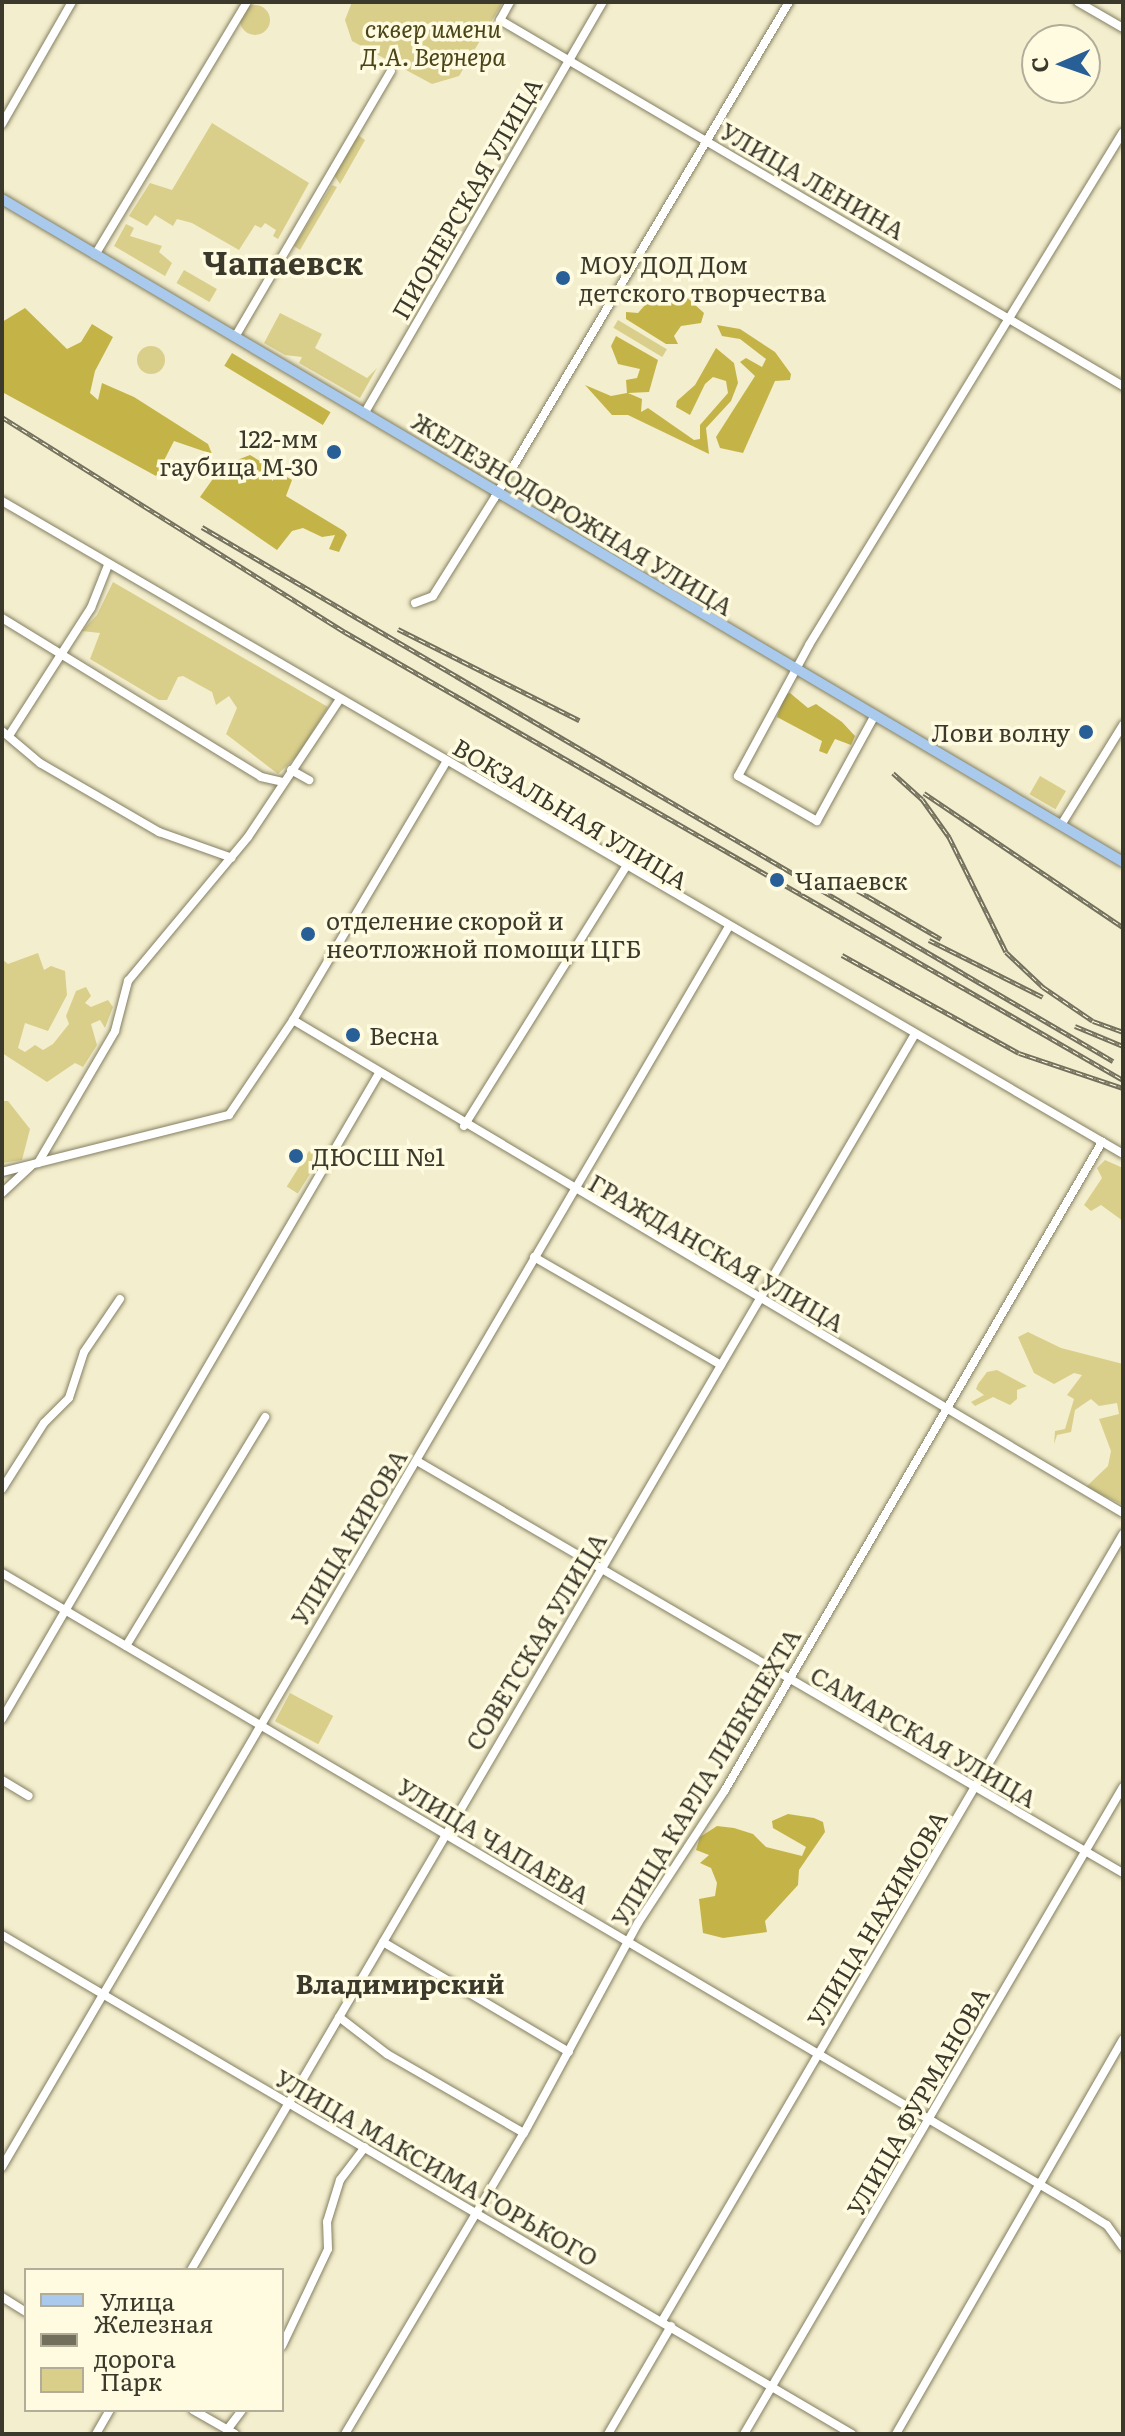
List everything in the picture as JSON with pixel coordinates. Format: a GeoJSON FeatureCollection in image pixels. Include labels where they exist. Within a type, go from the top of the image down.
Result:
{"type":"FeatureCollection","features":[{"type":"Feature","properties":{"kind":"main road","name":"ЖЕЛЕЗНОДОРОЖНАЯ УЛИЦА"},"geometry":{"type":"LineString","coordinates":[[2,199],[1123,862]]}},
{"type":"Feature","properties":{"kind":"street"},"geometry":{"type":"LineString","coordinates":[[2,124],[72,2]]}},
{"type":"Feature","properties":{"kind":"street"},"geometry":{"type":"LineString","coordinates":[[95,255],[247,2]]}},
{"type":"Feature","properties":{"kind":"street","name":"УЛИЦА ЛЕНИНА"},"geometry":{"type":"LineString","coordinates":[[510,2],[500,20],[1123,386]]}},
{"type":"Feature","properties":{"kind":"street","name":"ПИОНЕРСКАЯ УЛИЦА"},"geometry":{"type":"LineString","coordinates":[[364,414],[603,2]]}},
{"type":"Feature","properties":{"kind":"street"},"geometry":{"type":"LineString","coordinates":[[415,603],[433,596],[498,492],[789,2]]}},
{"type":"Feature","properties":{"kind":"street"},"geometry":{"type":"LineString","coordinates":[[1078,2],[1123,28]]}},
{"type":"Feature","properties":{"kind":"street"},"geometry":{"type":"LineString","coordinates":[[235,337],[391,71]]}},
{"type":"Feature","properties":{"kind":"street"},"geometry":{"type":"LineString","coordinates":[[875,715],[817,821],[738,776],[796,668],[1123,132]]}},
{"type":"Feature","properties":{"kind":"street","name":"ВОКЗАЛЬНАЯ УЛИЦА"},"geometry":{"type":"LineString","coordinates":[[2,501],[728,928],[1123,1154]]}},
{"type":"Feature","properties":{"kind":"street"},"geometry":{"type":"LineString","coordinates":[[108,565],[91,608],[6,732],[40,763],[92,789],[159,832],[232,858]]}},
{"type":"Feature","properties":{"kind":"street"},"geometry":{"type":"LineString","coordinates":[[2,618],[261,777],[282,782]]}},
{"type":"Feature","properties":{"kind":"street"},"geometry":{"type":"LineString","coordinates":[[2,1193],[35,1164],[115,1031],[128,981],[232,858],[340,699]]}},
{"type":"Feature","properties":{"kind":"street"},"geometry":{"type":"LineString","coordinates":[[1061,825],[1123,725]]}},
{"type":"Feature","properties":{"kind":"street"},"geometry":{"type":"LineString","coordinates":[[2,1172],[229,1115],[293,1020],[446,762]]}},
{"type":"Feature","properties":{"kind":"street"},"geometry":{"type":"LineString","coordinates":[[291,770],[309,780]]}},
{"type":"Feature","properties":{"kind":"street"},"geometry":{"type":"LineString","coordinates":[[464,1126],[625,868]]}},
{"type":"Feature","properties":{"kind":"street","name":"УЛИЦА КИРОВА"},"geometry":{"type":"LineString","coordinates":[[2,2167],[106,1997],[260,1725],[728,928]]}},
{"type":"Feature","properties":{"kind":"street","name":"ГРАЖДАНСКАЯ УЛИЦА"},"geometry":{"type":"LineString","coordinates":[[293,1020],[378,1075],[1123,1513]]}},
{"type":"Feature","properties":{"kind":"street","name":"СОВЕТСКАЯ УЛИЦА"},"geometry":{"type":"LineString","coordinates":[[192,2268],[915,1034]]}},
{"type":"Feature","properties":{"kind":"street"},"geometry":{"type":"LineString","coordinates":[[2,1719],[378,1075]]}},
{"type":"Feature","properties":{"kind":"street","name":"УЛИЦА КАРЛА ЛИБКНЕХТА"},"geometry":{"type":"LineString","coordinates":[[345,2434],[524,2133],[630,1944],[788,1680],[942,1409],[1102,1142]]}},
{"type":"Feature","properties":{"kind":"street"},"geometry":{"type":"LineString","coordinates":[[534,1257],[721,1365]]}},
{"type":"Feature","properties":{"kind":"street"},"geometry":{"type":"LineString","coordinates":[[2,1489],[44,1423],[69,1398],[81,1376],[84,1352],[120,1299]]}},
{"type":"Feature","properties":{"kind":"street"},"geometry":{"type":"LineString","coordinates":[[126,1646],[265,1417]]}},
{"type":"Feature","properties":{"kind":"street","name":"САМАРСКАЯ УЛИЦА"},"geometry":{"type":"LineString","coordinates":[[417,1461],[976,1790],[1123,1873]]}},
{"type":"Feature","properties":{"kind":"street","name":"УЛИЦА НАХИМОВА"},"geometry":{"type":"LineString","coordinates":[[662,2321],[976,1790],[1123,1534]]}},
{"type":"Feature","properties":{"kind":"street","name":"УЛИЦА ЧАПАЕВА"},"geometry":{"type":"LineString","coordinates":[[2,1573],[446,1832],[630,1944],[819,2052],[1107,2225],[1123,2247]]}},
{"type":"Feature","properties":{"kind":"street"},"geometry":{"type":"LineString","coordinates":[[2,1780],[29,1796]]}},
{"type":"Feature","properties":{"kind":"street","name":"УЛИЦА ФУРМАНОВА"},"geometry":{"type":"LineString","coordinates":[[744,2434],[891,2189],[926,2118],[1123,1787]]}},
{"type":"Feature","properties":{"kind":"street","name":"УЛИЦА МАКСИМА ГОРЬКОГО"},"geometry":{"type":"LineString","coordinates":[[2,1935],[852,2434]]}},
{"type":"Feature","properties":{"kind":"street"},"geometry":{"type":"LineString","coordinates":[[383,1942],[569,2052]]}},
{"type":"Feature","properties":{"kind":"street"},"geometry":{"type":"LineString","coordinates":[[339,2017],[387,2054],[524,2133]]}},
{"type":"Feature","properties":{"kind":"street"},"geometry":{"type":"LineString","coordinates":[[896,2434],[1123,2040]]}},
{"type":"Feature","properties":{"kind":"street"},"geometry":{"type":"LineString","coordinates":[[284,2342],[328,2249],[327,2222],[340,2180],[365,2147]]}},
{"type":"Feature","properties":{"kind":"street"},"geometry":{"type":"LineString","coordinates":[[2,2297],[24,2311]]}},
{"type":"Feature","properties":{"kind":"street"},"geometry":{"type":"LineString","coordinates":[[608,2434],[671,2326]]}},
{"type":"Feature","properties":{"kind":"street"},"geometry":{"type":"LineString","coordinates":[[96,2434],[109,2412]]}},
{"type":"Feature","properties":{"kind":"street"},"geometry":{"type":"LineString","coordinates":[[196,2412],[231,2432],[241,2412]]}},
{"type":"Feature","properties":{"kind":"green space","name":"сквер имени Д.А. Вернера"},"geometry":{"type":"Polygon","coordinates":[[[352,2],[503,2],[459,76],[432,84],[352,41],[345,20],[352,2]]]}},
{"type":"Feature","properties":{"kind":"green space"},"geometry":{"type":"Polygon","coordinates":[[[255,5],[266,9],[270,20],[266,31],[255,35],[244,31],[240,20],[244,9],[255,5]]]}},
{"type":"Feature","properties":{"kind":"green space"},"geometry":{"type":"Polygon","coordinates":[[[212,123],[309,183],[278,239],[273,236],[276,230],[265,223],[261,228],[255,225],[239,250],[192,223],[177,219],[173,226],[155,215],[147,226],[129,216],[150,183],[172,190],[212,123]]]}},
{"type":"Feature","properties":{"kind":"green space"},"geometry":{"type":"Polygon","coordinates":[[[358,135],[365,140],[340,184],[334,175],[358,135]]]}},
{"type":"Feature","properties":{"kind":"green space"},"geometry":{"type":"Polygon","coordinates":[[[332,185],[337,187],[300,250],[294,246],[332,185]]]}},
{"type":"Feature","properties":{"kind":"green space"},"geometry":{"type":"Polygon","coordinates":[[[831,192],[875,216],[871,223],[827,199],[831,192]]]}},
{"type":"Feature","properties":{"kind":"green space"},"geometry":{"type":"Polygon","coordinates":[[[126,224],[134,228],[130,236],[162,246],[159,252],[172,263],[165,276],[114,246],[126,224]]]}},
{"type":"Feature","properties":{"kind":"green space"},"geometry":{"type":"Polygon","coordinates":[[[184,270],[217,289],[209,302],[176,283],[184,270]]]}},
{"type":"Feature","properties":{"kind":"green space"},"geometry":{"type":"Polygon","coordinates":[[[280,313],[322,334],[315,348],[367,378],[377,368],[360,398],[299,363],[302,357],[285,355],[264,343],[280,313]]]}},
{"type":"Feature","properties":{"kind":"green space"},"geometry":{"type":"Polygon","coordinates":[[[618,320],[667,349],[662,357],[613,328],[618,320]]]}},
{"type":"Feature","properties":{"kind":"green space"},"geometry":{"type":"Polygon","coordinates":[[[151,346],[161,350],[165,360],[161,370],[151,374],[141,370],[137,360],[141,350],[151,346]]]}},
{"type":"Feature","properties":{"kind":"green space"},"geometry":{"type":"Polygon","coordinates":[[[113,582],[328,707],[298,755],[278,774],[226,734],[237,708],[229,696],[216,705],[212,692],[183,676],[178,677],[167,700],[159,700],[90,659],[100,633],[82,631],[97,615],[113,582]]]}},
{"type":"Feature","properties":{"kind":"green space"},"geometry":{"type":"Polygon","coordinates":[[[1040,776],[1066,791],[1055,809],[1030,794],[1040,776]]]}},
{"type":"Feature","properties":{"kind":"green space"},"geometry":{"type":"Polygon","coordinates":[[[38,953],[44,970],[51,966],[65,971],[67,995],[48,1031],[25,1023],[18,1048],[25,1052],[35,1045],[43,1050],[53,1044],[69,1024],[66,1016],[76,991],[86,987],[91,996],[85,1003],[91,1007],[108,1000],[113,1007],[105,1028],[100,1020],[91,1024],[97,1045],[83,1067],[75,1063],[47,1082],[2,1053],[2,959],[8,964],[38,953]]]}},
{"type":"Feature","properties":{"kind":"green space"},"geometry":{"type":"Polygon","coordinates":[[[2,1101],[8,1101],[30,1129],[22,1160],[2,1163],[2,1101]]]}},
{"type":"Feature","properties":{"kind":"green space"},"geometry":{"type":"Polygon","coordinates":[[[309,1151],[320,1158],[298,1194],[287,1187],[309,1151]]]}},
{"type":"Feature","properties":{"kind":"green space"},"geometry":{"type":"Polygon","coordinates":[[[1105,1160],[1123,1168],[1123,1221],[1101,1205],[1091,1211],[1084,1205],[1102,1178],[1097,1168],[1105,1160]]]}},
{"type":"Feature","properties":{"kind":"green space"},"geometry":{"type":"Polygon","coordinates":[[[1028,1332],[1061,1348],[1123,1364],[1123,1505],[1086,1487],[1108,1466],[1111,1451],[1099,1419],[1119,1414],[1117,1403],[1099,1406],[1091,1399],[1075,1410],[1071,1432],[1057,1435],[1054,1444],[1055,1431],[1065,1429],[1074,1399],[1067,1395],[1082,1375],[1074,1373],[1054,1384],[1034,1373],[1018,1337],[1028,1332]]]}},
{"type":"Feature","properties":{"kind":"green space"},"geometry":{"type":"Polygon","coordinates":[[[997,1370],[1027,1386],[1017,1390],[1017,1399],[1010,1405],[993,1397],[975,1406],[971,1402],[984,1395],[976,1389],[978,1384],[987,1372],[997,1370]]]}},
{"type":"Feature","properties":{"kind":"green space"},"geometry":{"type":"Polygon","coordinates":[[[290,1693],[333,1716],[318,1744],[275,1721],[290,1693]]]}},
{"type":"Feature","properties":{"kind":"shaded area"},"geometry":{"type":"Polygon","coordinates":[[[681,292],[704,313],[701,323],[681,326],[674,336],[678,344],[666,344],[626,319],[626,312],[638,313],[652,297],[677,302],[681,292]]]}},
{"type":"Feature","properties":{"kind":"shaded area"},"geometry":{"type":"Polygon","coordinates":[[[25,308],[67,349],[81,342],[92,324],[113,337],[95,371],[90,393],[98,400],[102,383],[134,397],[208,444],[212,454],[174,441],[156,476],[4,393],[2,322],[25,308]]]}},
{"type":"Feature","properties":{"kind":"shaded area"},"geometry":{"type":"Polygon","coordinates":[[[717,325],[740,329],[775,352],[791,374],[790,380],[775,381],[743,453],[720,448],[716,437],[755,376],[740,362],[746,358],[762,367],[766,359],[740,339],[722,336],[717,325]]]}},
{"type":"Feature","properties":{"kind":"shaded area"},"geometry":{"type":"Polygon","coordinates":[[[616,336],[658,360],[649,392],[628,393],[642,399],[641,412],[648,408],[694,440],[700,439],[700,425],[728,393],[726,381],[713,377],[705,384],[690,415],[676,407],[677,401],[695,385],[716,348],[734,363],[738,383],[731,401],[706,428],[709,454],[628,415],[612,415],[585,385],[611,396],[627,393],[626,380],[637,378],[640,369],[618,364],[611,346],[616,336]]]}},
{"type":"Feature","properties":{"kind":"shaded area"},"geometry":{"type":"Polygon","coordinates":[[[232,353],[331,412],[323,425],[224,366],[232,353]]]}},
{"type":"Feature","properties":{"kind":"shaded area"},"geometry":{"type":"Polygon","coordinates":[[[250,455],[292,480],[286,496],[344,531],[347,535],[339,552],[329,549],[335,535],[322,537],[303,528],[292,531],[277,550],[200,497],[222,466],[250,455]]]}},
{"type":"Feature","properties":{"kind":"shaded area"},"geometry":{"type":"Polygon","coordinates":[[[790,693],[808,708],[816,704],[842,722],[855,736],[851,745],[835,739],[827,754],[819,751],[822,741],[777,717],[785,694],[790,693]]]}},
{"type":"Feature","properties":{"kind":"shaded area"},"geometry":{"type":"Polygon","coordinates":[[[788,1814],[823,1822],[825,1832],[799,1870],[798,1885],[765,1921],[767,1932],[723,1938],[703,1933],[699,1899],[715,1896],[717,1883],[711,1868],[700,1863],[709,1855],[696,1850],[700,1837],[717,1826],[734,1828],[753,1834],[766,1847],[802,1856],[806,1847],[773,1828],[772,1821],[788,1814]]]}},
{"type":"Feature","properties":{"kind":"railway"},"geometry":{"type":"LineString","coordinates":[[2,417],[345,632],[1123,1080]]}},
{"type":"Feature","properties":{"kind":"railway"},"geometry":{"type":"LineString","coordinates":[[202,527],[1113,1061]]}},
{"type":"Feature","properties":{"kind":"railway"},"geometry":{"type":"LineString","coordinates":[[398,629],[579,720]]}},
{"type":"Feature","properties":{"kind":"railway"},"geometry":{"type":"LineString","coordinates":[[893,773],[922,799],[949,837],[1006,952],[1043,987],[1093,1021],[1123,1032]]}},
{"type":"Feature","properties":{"kind":"railway"},"geometry":{"type":"LineString","coordinates":[[924,793],[1123,927]]}},
{"type":"Feature","properties":{"kind":"railway"},"geometry":{"type":"LineString","coordinates":[[838,879],[941,939]]}},
{"type":"Feature","properties":{"kind":"railway"},"geometry":{"type":"LineString","coordinates":[[929,940],[1043,997]]}},
{"type":"Feature","properties":{"kind":"railway"},"geometry":{"type":"LineString","coordinates":[[842,955],[1019,1053],[1123,1088]]}},
{"type":"Feature","properties":{"kind":"railway"},"geometry":{"type":"LineString","coordinates":[[1075,1026],[1123,1046]]}},
{"type":"Feature","properties":{"kind":"place","name":"МОУ ДОД Дом детского творчества"},"geometry":{"type":"Point","coordinates":[563,278]}},
{"type":"Feature","properties":{"kind":"place","name":"122-мм гаубица М-30"},"geometry":{"type":"Point","coordinates":[334,452]}},
{"type":"Feature","properties":{"kind":"place","name":"Лови волну"},"geometry":{"type":"Point","coordinates":[1086,732]}},
{"type":"Feature","properties":{"kind":"place","name":"Чапаевск"},"geometry":{"type":"Point","coordinates":[777,880]}},
{"type":"Feature","properties":{"kind":"place","name":"отделение скорой и неотложной помощи ЦГБ"},"geometry":{"type":"Point","coordinates":[308,934]}},
{"type":"Feature","properties":{"kind":"place","name":"Весна"},"geometry":{"type":"Point","coordinates":[353,1035]}},
{"type":"Feature","properties":{"kind":"place","name":"ДЮСШ №1"},"geometry":{"type":"Point","coordinates":[296,1156]}},
{"type":"Feature","properties":{"kind":"district","name":"Чапаевск"},"geometry":{"type":"Point","coordinates":[283,261]}},
{"type":"Feature","properties":{"kind":"district","name":"Владимирский"},"geometry":{"type":"Point","coordinates":[400,1983]}}]}
